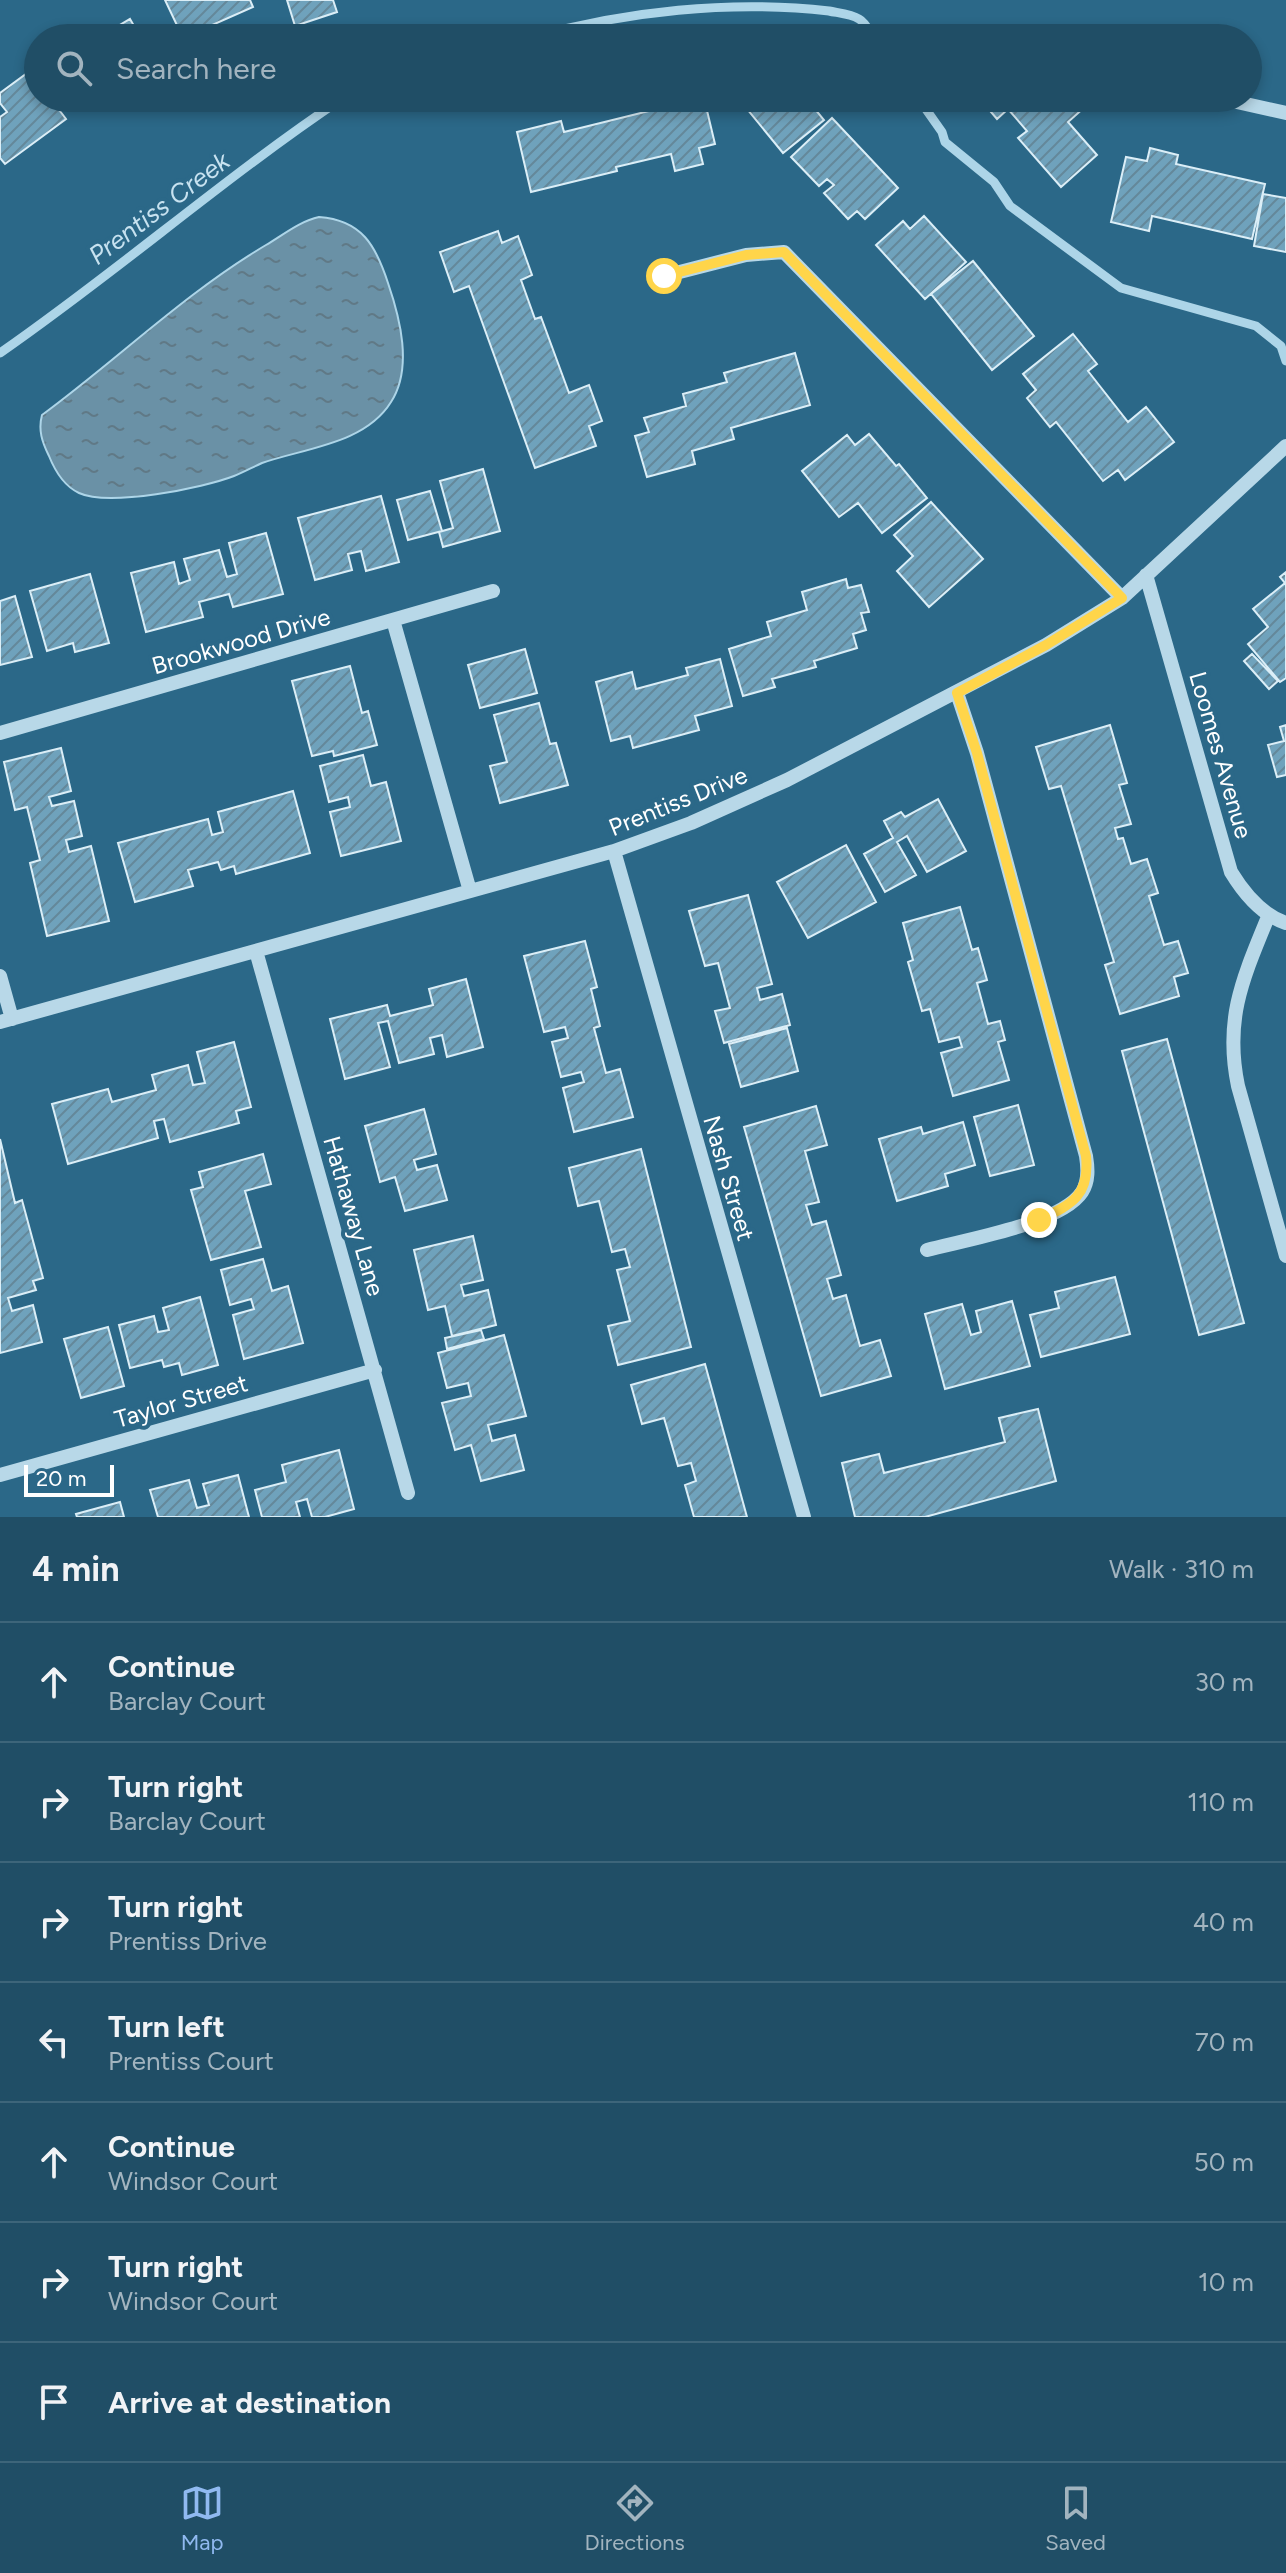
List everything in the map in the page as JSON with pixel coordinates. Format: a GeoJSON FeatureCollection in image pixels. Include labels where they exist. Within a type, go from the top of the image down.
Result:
{"type":"FeatureCollection","features":[{"type":"Feature","properties":{"kind":"street"},"geometry":{"type":"LineString","coordinates":[[1262,108],[1286,113]]}},
{"type":"Feature","properties":{"kind":"street"},"geometry":{"type":"LineString","coordinates":[[664,276],[746,255],[784,252],[1122,598]]}},
{"type":"Feature","properties":{"kind":"street","name":"Prentiss Drive"},"geometry":{"type":"LineString","coordinates":[[6,1021],[614,851],[691,823],[787,780],[1046,645],[1122,598],[1286,446]]}},
{"type":"Feature","properties":{"kind":"street","name":"Loomes Avenue"},"geometry":{"type":"LineString","coordinates":[[1146,575],[1231,872],[1268,917]]}},
{"type":"Feature","properties":{"kind":"street","name":"Brookwood Drive"},"geometry":{"type":"LineString","coordinates":[[0,733],[493,591]]}},
{"type":"Feature","properties":{"kind":"street"},"geometry":{"type":"LineString","coordinates":[[393,620],[470,891]]}},
{"type":"Feature","properties":{"kind":"street"},"geometry":{"type":"LineString","coordinates":[[927,1250],[1039,1220],[1070,1205],[1083,1190],[1088,1172],[977,753],[957,693]]}},
{"type":"Feature","properties":{"kind":"street","name":"Nash Street"},"geometry":{"type":"LineString","coordinates":[[614,851],[804,1517]]}},
{"type":"Feature","properties":{"kind":"street"},"geometry":{"type":"LineString","coordinates":[[1286,923],[1268,917],[1240,983],[1232,1034],[1238,1086],[1286,1256]]}},
{"type":"Feature","properties":{"kind":"street","name":"Hathaway Lane"},"geometry":{"type":"LineString","coordinates":[[256,951],[408,1493]]}},
{"type":"Feature","properties":{"kind":"street"},"geometry":{"type":"LineString","coordinates":[[0,976],[6,1021]]}},
{"type":"Feature","properties":{"kind":"street","name":"Taylor Street"},"geometry":{"type":"LineString","coordinates":[[0,1475],[375,1370]]}},
{"type":"Feature","properties":{"kind":"water"},"geometry":{"type":"Polygon","coordinates":[[[319,217],[346,223],[365,237],[378,258],[392,297],[400,327],[402,374],[398,389],[380,416],[366,427],[333,443],[262,463],[201,486],[112,498],[79,493],[64,482],[44,446],[42,415],[208,284],[292,229],[319,217]]]}},
{"type":"Feature","properties":{"kind":"building"},"geometry":{"type":"Polygon","coordinates":[[[165,0],[250,0],[253,7],[215,24],[176,24],[165,0]]]}},
{"type":"Feature","properties":{"kind":"building"},"geometry":{"type":"Polygon","coordinates":[[[287,0],[333,0],[337,12],[294,24],[287,0]]]}},
{"type":"Feature","properties":{"kind":"building"},"geometry":{"type":"Polygon","coordinates":[[[24,75],[24,112],[61,112],[66,119],[5,164],[0,158],[0,117],[7,112],[0,103],[0,93],[24,75]]]}},
{"type":"Feature","properties":{"kind":"building"},"geometry":{"type":"Polygon","coordinates":[[[645,112],[707,112],[715,144],[699,148],[703,164],[675,171],[671,154],[531,192],[517,132],[561,121],[564,132],[645,112]]]}},
{"type":"Feature","properties":{"kind":"building"},"geometry":{"type":"Polygon","coordinates":[[[749,112],[817,112],[824,120],[783,153],[749,112]]]}},
{"type":"Feature","properties":{"kind":"building"},"geometry":{"type":"Polygon","coordinates":[[[991,112],[1005,112],[997,119],[991,112]]]}},
{"type":"Feature","properties":{"kind":"building"},"geometry":{"type":"Polygon","coordinates":[[[1011,112],[1079,112],[1068,122],[1097,155],[1061,187],[1018,138],[1027,131],[1011,112]]]}},
{"type":"Feature","properties":{"kind":"building"},"geometry":{"type":"Polygon","coordinates":[[[832,118],[898,188],[865,219],[857,211],[848,219],[824,193],[834,185],[827,179],[819,186],[791,157],[832,118]]]}},
{"type":"Feature","properties":{"kind":"building"},"geometry":{"type":"Polygon","coordinates":[[[1150,148],[1178,155],[1176,164],[1265,184],[1252,239],[1152,216],[1149,231],[1111,222],[1126,157],[1147,161],[1150,148]]]}},
{"type":"Feature","properties":{"kind":"building"},"geometry":{"type":"Polygon","coordinates":[[[1263,194],[1286,198],[1286,252],[1254,246],[1263,194]]]}},
{"type":"Feature","properties":{"kind":"building"},"geometry":{"type":"Polygon","coordinates":[[[924,216],[966,262],[925,299],[876,245],[903,221],[910,229],[924,216]]]}},
{"type":"Feature","properties":{"kind":"building"},"geometry":{"type":"Polygon","coordinates":[[[498,231],[502,243],[518,236],[532,275],[521,280],[535,319],[541,317],[569,393],[589,385],[602,421],[589,426],[596,446],[535,468],[469,286],[454,292],[440,252],[498,231]]]}},
{"type":"Feature","properties":{"kind":"building"},"geometry":{"type":"Polygon","coordinates":[[[973,261],[1034,336],[992,370],[931,294],[973,261]]]}},
{"type":"Feature","properties":{"kind":"building"},"geometry":{"type":"Polygon","coordinates":[[[1073,334],[1097,364],[1088,371],[1128,422],[1146,407],[1174,442],[1125,480],[1118,470],[1103,481],[1056,422],[1050,427],[1027,398],[1036,390],[1023,374],[1073,334]]]}},
{"type":"Feature","properties":{"kind":"building"},"geometry":{"type":"Polygon","coordinates":[[[795,353],[810,405],[731,428],[734,439],[692,451],[695,464],[647,477],[635,436],[649,432],[644,418],[686,406],[683,394],[727,382],[724,373],[795,353]]]}},
{"type":"Feature","properties":{"kind":"building"},"geometry":{"type":"Polygon","coordinates":[[[869,434],[927,498],[882,533],[858,503],[839,517],[802,471],[847,435],[855,445],[869,434]]]}},
{"type":"Feature","properties":{"kind":"building"},"geometry":{"type":"Polygon","coordinates":[[[483,469],[500,531],[443,547],[439,532],[453,528],[440,481],[483,469]]]}},
{"type":"Feature","properties":{"kind":"building"},"geometry":{"type":"Polygon","coordinates":[[[430,491],[442,531],[408,540],[397,500],[430,491]]]}},
{"type":"Feature","properties":{"kind":"building"},"geometry":{"type":"Polygon","coordinates":[[[381,496],[399,562],[366,571],[361,551],[348,554],[352,570],[315,580],[298,518],[381,496]]]}},
{"type":"Feature","properties":{"kind":"building"},"geometry":{"type":"Polygon","coordinates":[[[931,502],[983,559],[929,607],[897,571],[913,556],[894,535],[931,502]]]}},
{"type":"Feature","properties":{"kind":"building"},"geometry":{"type":"Polygon","coordinates":[[[266,533],[283,594],[233,607],[229,594],[199,602],[203,617],[146,632],[131,573],[174,562],[179,584],[190,580],[184,559],[219,550],[227,577],[237,574],[229,543],[266,533]]]}},
{"type":"Feature","properties":{"kind":"building"},"geometry":{"type":"Polygon","coordinates":[[[1286,572],[1286,678],[1280,682],[1248,644],[1268,627],[1253,609],[1285,583],[1280,577],[1286,572]]]}},
{"type":"Feature","properties":{"kind":"building"},"geometry":{"type":"Polygon","coordinates":[[[90,574],[109,643],[75,652],[73,643],[47,651],[30,591],[90,574]]]}},
{"type":"Feature","properties":{"kind":"building"},"geometry":{"type":"Polygon","coordinates":[[[846,579],[848,588],[861,585],[869,612],[861,613],[866,630],[853,634],[857,648],[814,661],[816,667],[772,679],[775,687],[743,696],[729,649],[771,636],[767,622],[807,610],[802,592],[846,579]]]}},
{"type":"Feature","properties":{"kind":"building"},"geometry":{"type":"Polygon","coordinates":[[[15,596],[32,657],[0,665],[0,601],[15,596]]]}},
{"type":"Feature","properties":{"kind":"building"},"geometry":{"type":"Polygon","coordinates":[[[525,649],[537,693],[480,708],[468,665],[525,649]]]}},
{"type":"Feature","properties":{"kind":"building"},"geometry":{"type":"Polygon","coordinates":[[[1252,654],[1278,681],[1269,689],[1244,661],[1252,654]]]}},
{"type":"Feature","properties":{"kind":"building"},"geometry":{"type":"Polygon","coordinates":[[[720,659],[732,706],[695,716],[699,730],[633,748],[630,736],[611,741],[596,682],[632,672],[636,689],[688,675],[686,668],[720,659]]]}},
{"type":"Feature","properties":{"kind":"building"},"geometry":{"type":"Polygon","coordinates":[[[350,666],[362,713],[368,711],[377,745],[334,756],[333,751],[312,756],[292,681],[350,666]]]}},
{"type":"Feature","properties":{"kind":"building"},"geometry":{"type":"Polygon","coordinates":[[[539,703],[550,744],[556,743],[568,785],[500,803],[490,766],[507,762],[494,715],[539,703]]]}},
{"type":"Feature","properties":{"kind":"building"},"geometry":{"type":"Polygon","coordinates":[[[1110,725],[1127,783],[1119,785],[1131,824],[1115,828],[1118,839],[1123,838],[1131,864],[1147,859],[1158,893],[1149,896],[1164,945],[1178,941],[1188,973],[1174,977],[1179,996],[1120,1014],[1105,965],[1114,962],[1061,786],[1049,789],[1036,747],[1110,725]]]}},
{"type":"Feature","properties":{"kind":"building"},"geometry":{"type":"Polygon","coordinates":[[[1286,725],[1286,775],[1277,777],[1268,745],[1284,741],[1280,727],[1286,725]]]}},
{"type":"Feature","properties":{"kind":"building"},"geometry":{"type":"Polygon","coordinates":[[[61,748],[71,791],[49,797],[52,806],[74,801],[82,836],[66,840],[69,852],[91,846],[109,921],[47,936],[30,863],[40,860],[27,807],[15,810],[4,762],[61,748]]]}},
{"type":"Feature","properties":{"kind":"building"},"geometry":{"type":"Polygon","coordinates":[[[363,755],[371,786],[386,782],[401,841],[341,856],[330,812],[350,807],[348,797],[329,802],[320,766],[363,755]]]}},
{"type":"Feature","properties":{"kind":"building"},"geometry":{"type":"Polygon","coordinates":[[[293,791],[310,853],[236,874],[234,866],[221,870],[218,862],[188,870],[193,886],[135,902],[118,843],[208,819],[212,835],[223,832],[218,812],[293,791]]]}},
{"type":"Feature","properties":{"kind":"building"},"geometry":{"type":"Polygon","coordinates":[[[938,799],[966,851],[927,872],[907,836],[897,842],[916,875],[885,892],[864,854],[893,838],[884,821],[901,812],[905,817],[938,799]]]}},
{"type":"Feature","properties":{"kind":"building"},"geometry":{"type":"Polygon","coordinates":[[[846,845],[876,902],[808,938],[777,882],[846,845]]]}},
{"type":"Feature","properties":{"kind":"building"},"geometry":{"type":"Polygon","coordinates":[[[748,895],[772,984],[757,988],[760,1000],[782,994],[790,1025],[724,1043],[715,1011],[730,1008],[718,963],[705,966],[689,911],[748,895]]]}},
{"type":"Feature","properties":{"kind":"building"},"geometry":{"type":"Polygon","coordinates":[[[960,907],[972,950],[978,948],[987,980],[977,983],[988,1024],[1000,1021],[1005,1040],[998,1042],[1009,1080],[953,1096],[941,1053],[962,1047],[959,1037],[939,1042],[930,1009],[922,1011],[908,962],[913,960],[903,923],[960,907]]]}},
{"type":"Feature","properties":{"kind":"building"},"geometry":{"type":"Polygon","coordinates":[[[585,941],[597,987],[591,989],[600,1026],[594,1028],[606,1073],[620,1069],[633,1117],[574,1132],[563,1088],[584,1082],[581,1072],[561,1077],[552,1042],[568,1038],[565,1027],[544,1032],[524,956],[585,941]]]}},
{"type":"Feature","properties":{"kind":"building"},"geometry":{"type":"Polygon","coordinates":[[[466,979],[483,1047],[447,1057],[442,1035],[430,1038],[434,1054],[399,1063],[388,1021],[378,1023],[390,1067],[345,1079],[330,1019],[387,1005],[390,1016],[433,1005],[429,989],[466,979]]]}},
{"type":"Feature","properties":{"kind":"building"},"geometry":{"type":"Polygon","coordinates":[[[787,1028],[798,1071],[741,1087],[729,1044],[787,1028]]]}},
{"type":"Feature","properties":{"kind":"building"},"geometry":{"type":"Polygon","coordinates":[[[1167,1039],[1244,1323],[1199,1335],[1122,1051],[1167,1039]]]}},
{"type":"Feature","properties":{"kind":"building"},"geometry":{"type":"Polygon","coordinates":[[[234,1042],[251,1107],[236,1111],[239,1123],[170,1142],[164,1119],[154,1121],[158,1138],[68,1164],[52,1104],[108,1089],[112,1102],[156,1090],[152,1075],[188,1065],[193,1085],[205,1083],[197,1052],[234,1042]]]}},
{"type":"Feature","properties":{"kind":"building"},"geometry":{"type":"Polygon","coordinates":[[[1018,1105],[1034,1165],[990,1176],[974,1117],[1018,1105]]]}},
{"type":"Feature","properties":{"kind":"building"},"geometry":{"type":"Polygon","coordinates":[[[816,1106],[827,1145],[805,1151],[819,1202],[806,1205],[812,1225],[826,1221],[841,1275],[827,1279],[833,1299],[846,1295],[860,1346],[880,1340],[891,1376],[821,1396],[744,1127],[816,1106]]]}},
{"type":"Feature","properties":{"kind":"building"},"geometry":{"type":"Polygon","coordinates":[[[424,1109],[436,1154],[414,1160],[417,1170],[437,1165],[447,1200],[405,1211],[395,1177],[380,1182],[365,1126],[424,1109]]]}},
{"type":"Feature","properties":{"kind":"building"},"geometry":{"type":"Polygon","coordinates":[[[963,1122],[975,1165],[945,1174],[948,1186],[897,1201],[879,1139],[921,1127],[923,1134],[963,1122]]]}},
{"type":"Feature","properties":{"kind":"building"},"geometry":{"type":"Polygon","coordinates":[[[0,1139],[15,1203],[22,1200],[43,1278],[33,1281],[36,1290],[8,1298],[12,1311],[33,1305],[42,1342],[0,1353],[0,1139]]]}},
{"type":"Feature","properties":{"kind":"building"},"geometry":{"type":"Polygon","coordinates":[[[641,1149],[691,1347],[618,1365],[608,1326],[630,1321],[617,1270],[630,1267],[625,1249],[612,1252],[599,1201],[578,1206],[569,1168],[641,1149]]]}},
{"type":"Feature","properties":{"kind":"building"},"geometry":{"type":"Polygon","coordinates":[[[263,1154],[271,1184],[245,1191],[261,1247],[211,1260],[191,1190],[203,1187],[199,1172],[263,1154]]]}},
{"type":"Feature","properties":{"kind":"building"},"geometry":{"type":"Polygon","coordinates":[[[473,1236],[483,1280],[461,1285],[464,1296],[488,1290],[496,1325],[452,1336],[445,1306],[428,1310],[414,1250],[473,1236]]]}},
{"type":"Feature","properties":{"kind":"building"},"geometry":{"type":"Polygon","coordinates":[[[263,1259],[272,1291],[288,1286],[303,1343],[244,1359],[233,1315],[254,1309],[251,1299],[230,1305],[221,1270],[263,1259]]]}},
{"type":"Feature","properties":{"kind":"building"},"geometry":{"type":"Polygon","coordinates":[[[1115,1277],[1130,1334],[1041,1357],[1030,1315],[1059,1308],[1055,1292],[1115,1277]]]}},
{"type":"Feature","properties":{"kind":"building"},"geometry":{"type":"Polygon","coordinates":[[[200,1297],[218,1365],[182,1375],[179,1363],[164,1367],[162,1360],[130,1368],[119,1325],[154,1316],[158,1332],[169,1330],[163,1308],[200,1297]]]}},
{"type":"Feature","properties":{"kind":"building"},"geometry":{"type":"Polygon","coordinates":[[[1012,1301],[1030,1366],[945,1389],[925,1314],[962,1304],[971,1335],[981,1332],[976,1311],[1012,1301]]]}},
{"type":"Feature","properties":{"kind":"building"},"geometry":{"type":"Polygon","coordinates":[[[108,1327],[124,1386],[81,1398],[64,1339],[108,1327]]]}},
{"type":"Feature","properties":{"kind":"building"},"geometry":{"type":"Polygon","coordinates":[[[481,1330],[484,1339],[447,1349],[445,1338],[481,1330]]]}},
{"type":"Feature","properties":{"kind":"building"},"geometry":{"type":"Polygon","coordinates":[[[504,1335],[526,1416],[488,1425],[492,1441],[515,1435],[524,1470],[481,1481],[471,1445],[455,1450],[442,1403],[471,1396],[468,1383],[447,1388],[438,1353],[504,1335]]]}},
{"type":"Feature","properties":{"kind":"building"},"geometry":{"type":"Polygon","coordinates":[[[705,1364],[747,1517],[694,1517],[685,1485],[696,1481],[691,1463],[678,1466],[664,1418],[642,1424],[631,1385],[705,1364]]]}},
{"type":"Feature","properties":{"kind":"building"},"geometry":{"type":"Polygon","coordinates":[[[1038,1409],[1056,1481],[925,1517],[855,1517],[842,1463],[879,1454],[884,1473],[1005,1442],[999,1418],[1038,1409]]]}},
{"type":"Feature","properties":{"kind":"building"},"geometry":{"type":"Polygon","coordinates":[[[339,1450],[354,1509],[325,1517],[312,1517],[307,1499],[296,1502],[300,1517],[262,1517],[255,1490],[286,1482],[282,1465],[339,1450]]]}},
{"type":"Feature","properties":{"kind":"building"},"geometry":{"type":"Polygon","coordinates":[[[238,1475],[249,1517],[158,1517],[150,1490],[189,1480],[197,1508],[209,1505],[203,1484],[238,1475]]]}},
{"type":"Feature","properties":{"kind":"building"},"geometry":{"type":"Polygon","coordinates":[[[120,1502],[124,1517],[77,1517],[76,1514],[120,1502]]]}},
{"type":"Feature","properties":{"kind":"waterway"},"geometry":{"type":"LineString","coordinates":[[589,24],[678,10],[754,7],[829,11],[856,17],[864,24]]}},
{"type":"Feature","properties":{"kind":"waterway","name":"Prentiss Creek"},"geometry":{"type":"LineString","coordinates":[[0,353],[322,112]]}},
{"type":"Feature","properties":{"kind":"waterway","name":"Prentiss Creek"},"geometry":{"type":"LineString","coordinates":[[928,112],[945,142],[994,182],[1010,206],[1121,288],[1256,326],[1281,346],[1286,361]]}},
{"type":"Feature","properties":{"kind":"route"},"geometry":{"type":"LineString","coordinates":[[664,276],[746,255],[784,252],[1122,598],[1046,645],[957,693],[977,753],[1086,1156],[1088,1172],[1083,1190],[1070,1205],[1039,1220]]}}]}
